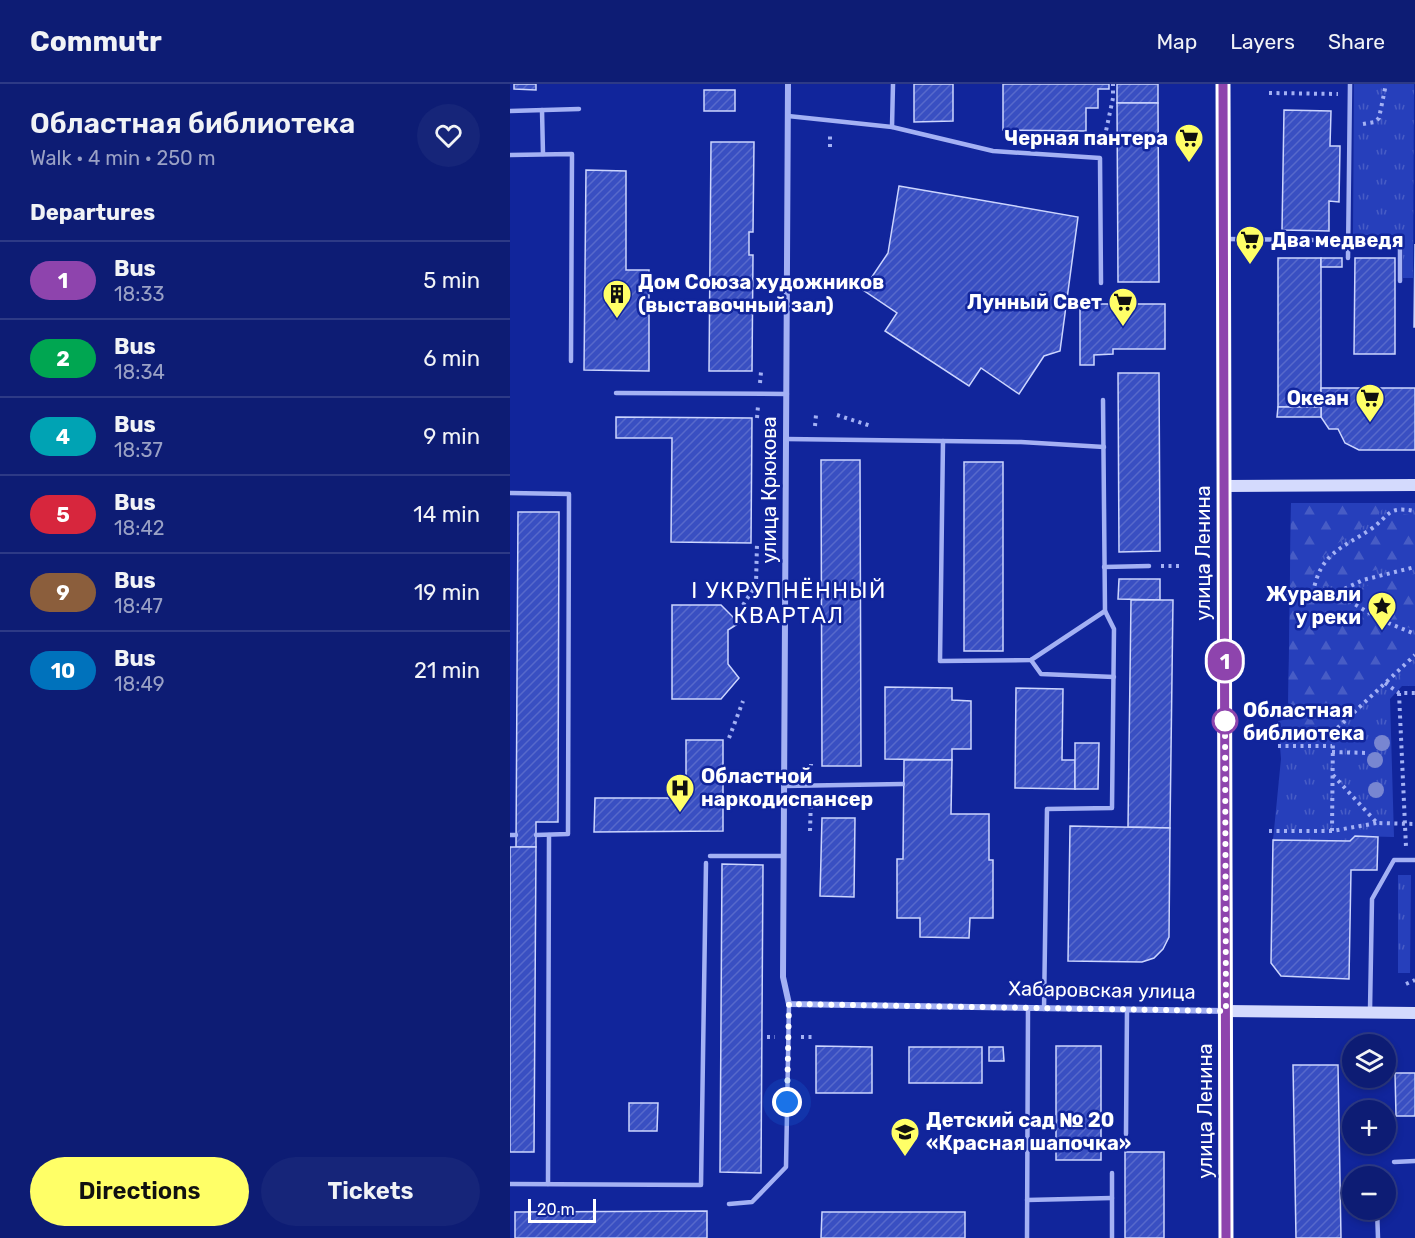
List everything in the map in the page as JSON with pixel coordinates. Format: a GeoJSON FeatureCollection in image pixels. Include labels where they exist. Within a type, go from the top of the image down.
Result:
{"type":"FeatureCollection","features":[{"type":"Feature","properties":{"kind":"main road","name":"улица Ленина"},"geometry":{"type":"LineString","coordinates":[[1223,84],[1226,1238]]}},
{"type":"Feature","properties":{"kind":"street","name":"улица Крюкова"},"geometry":{"type":"LineString","coordinates":[[788,84],[783,977],[789,1004]]}},
{"type":"Feature","properties":{"kind":"street"},"geometry":{"type":"LineString","coordinates":[[1224,486],[1415,485]]}},
{"type":"Feature","properties":{"kind":"street","name":"Хабаровская улица"},"geometry":{"type":"LineString","coordinates":[[789,1004],[1415,1013]]}},
{"type":"Feature","properties":{"kind":"lane"},"geometry":{"type":"LineString","coordinates":[[892,84],[892,127]]}},
{"type":"Feature","properties":{"kind":"lane"},"geometry":{"type":"LineString","coordinates":[[1348,258],[1350,84]]}},
{"type":"Feature","properties":{"kind":"lane"},"geometry":{"type":"LineString","coordinates":[[510,111],[579,109]]}},
{"type":"Feature","properties":{"kind":"lane"},"geometry":{"type":"LineString","coordinates":[[542,110],[543,154]]}},
{"type":"Feature","properties":{"kind":"lane"},"geometry":{"type":"LineString","coordinates":[[788,116],[892,127],[993,151],[1100,158],[1101,283]]}},
{"type":"Feature","properties":{"kind":"lane"},"geometry":{"type":"LineString","coordinates":[[510,155],[572,154],[571,361]]}},
{"type":"Feature","properties":{"kind":"lane"},"geometry":{"type":"LineString","coordinates":[[1224,239],[1400,241],[1400,281]]}},
{"type":"Feature","properties":{"kind":"lane"},"geometry":{"type":"LineString","coordinates":[[616,393],[787,394]]}},
{"type":"Feature","properties":{"kind":"lane"},"geometry":{"type":"LineString","coordinates":[[1044,1009],[1047,809],[1113,808],[1114,629],[1104,611],[1103,400]]}},
{"type":"Feature","properties":{"kind":"lane"},"geometry":{"type":"LineString","coordinates":[[786,439],[1021,442],[1104,447]]}},
{"type":"Feature","properties":{"kind":"lane"},"geometry":{"type":"LineString","coordinates":[[944,441],[940,661],[1031,660],[1104,611]]}},
{"type":"Feature","properties":{"kind":"lane"},"geometry":{"type":"LineString","coordinates":[[510,493],[569,494],[568,834],[536,835]]}},
{"type":"Feature","properties":{"kind":"lane"},"geometry":{"type":"LineString","coordinates":[[1104,567],[1149,566]]}},
{"type":"Feature","properties":{"kind":"lane"},"geometry":{"type":"LineString","coordinates":[[1031,660],[1041,674],[1114,677]]}},
{"type":"Feature","properties":{"kind":"lane"},"geometry":{"type":"LineString","coordinates":[[784,786],[903,784]]}},
{"type":"Feature","properties":{"kind":"lane"},"geometry":{"type":"LineString","coordinates":[[548,1184],[549,835]]}},
{"type":"Feature","properties":{"kind":"lane"},"geometry":{"type":"LineString","coordinates":[[710,856],[783,856]]}},
{"type":"Feature","properties":{"kind":"lane"},"geometry":{"type":"LineString","coordinates":[[1370,1012],[1372,899],[1394,860],[1415,860]]}},
{"type":"Feature","properties":{"kind":"lane"},"geometry":{"type":"LineString","coordinates":[[510,1184],[701,1185],[706,862]]}},
{"type":"Feature","properties":{"kind":"lane"},"geometry":{"type":"LineString","coordinates":[[729,1204],[752,1202],[786,1167],[789,1004]]}},
{"type":"Feature","properties":{"kind":"lane"},"geometry":{"type":"LineString","coordinates":[[1027,1238],[1028,1009]]}},
{"type":"Feature","properties":{"kind":"lane"},"geometry":{"type":"LineString","coordinates":[[1126,1134],[1127,1010]]}},
{"type":"Feature","properties":{"kind":"lane"},"geometry":{"type":"LineString","coordinates":[[1394,1162],[1415,1161]]}},
{"type":"Feature","properties":{"kind":"lane"},"geometry":{"type":"LineString","coordinates":[[1112,1173],[1112,1238]]}},
{"type":"Feature","properties":{"kind":"lane"},"geometry":{"type":"LineString","coordinates":[[1027,1200],[1112,1198]]}},
{"type":"Feature","properties":{"kind":"lane"},"geometry":{"type":"LineString","coordinates":[[1377,1220],[1378,1238]]}},
{"type":"Feature","properties":{"kind":"path"},"geometry":{"type":"LineString","coordinates":[[1100,158],[1113,98],[1113,84]]}},
{"type":"Feature","properties":{"kind":"path"},"geometry":{"type":"LineString","coordinates":[[1371,123],[1375,122],[1382,113],[1386,84]]}},
{"type":"Feature","properties":{"kind":"path"},"geometry":{"type":"LineString","coordinates":[[1269,93],[1349,94]]}},
{"type":"Feature","properties":{"kind":"path"},"geometry":{"type":"LineString","coordinates":[[837,415],[877,428]]}},
{"type":"Feature","properties":{"kind":"path"},"geometry":{"type":"LineString","coordinates":[[1313,593],[1316,576],[1323,563],[1337,549],[1371,529],[1388,511],[1397,508],[1415,511]]}},
{"type":"Feature","properties":{"kind":"path"},"geometry":{"type":"LineString","coordinates":[[743,605],[756,585],[757,543]]}},
{"type":"Feature","properties":{"kind":"path"},"geometry":{"type":"LineString","coordinates":[[1278,596],[1336,593],[1363,580],[1415,567]]}},
{"type":"Feature","properties":{"kind":"path"},"geometry":{"type":"LineString","coordinates":[[1336,593],[1381,620],[1415,634]]}},
{"type":"Feature","properties":{"kind":"path"},"geometry":{"type":"LineString","coordinates":[[1332,831],[1333,732],[1415,655]]}},
{"type":"Feature","properties":{"kind":"path"},"geometry":{"type":"LineString","coordinates":[[1385,684],[1399,693],[1415,693]]}},
{"type":"Feature","properties":{"kind":"path"},"geometry":{"type":"LineString","coordinates":[[1399,693],[1407,860]]}},
{"type":"Feature","properties":{"kind":"path"},"geometry":{"type":"LineString","coordinates":[[729,738],[743,701]]}},
{"type":"Feature","properties":{"kind":"path"},"geometry":{"type":"LineString","coordinates":[[1278,746],[1369,753]]}},
{"type":"Feature","properties":{"kind":"path"},"geometry":{"type":"LineString","coordinates":[[1332,775],[1377,823]]}},
{"type":"Feature","properties":{"kind":"path"},"geometry":{"type":"LineString","coordinates":[[1269,831],[1332,831],[1377,823],[1415,824]]}},
{"type":"Feature","properties":{"kind":"path"},"geometry":{"type":"LineString","coordinates":[[1406,984],[1415,980]]}},
{"type":"Feature","properties":{"kind":"green space"},"geometry":{"type":"Polygon","coordinates":[[[1354,84],[1414,84],[1413,278],[1403,278],[1403,235],[1353,235],[1354,84]]]}},
{"type":"Feature","properties":{"kind":"green space"},"geometry":{"type":"Polygon","coordinates":[[[1291,503],[1415,503],[1415,686],[1402,686],[1390,699],[1394,837],[1355,836],[1350,841],[1273,840],[1281,759],[1278,721],[1288,719],[1291,503]]]}},
{"type":"Feature","properties":{"kind":"green space"},"geometry":{"type":"Polygon","coordinates":[[[1291,503],[1385,503],[1385,506],[1375,517],[1341,541],[1321,559],[1313,571],[1309,586],[1290,587],[1291,503]]]}},
{"type":"Feature","properties":{"kind":"green space"},"geometry":{"type":"Polygon","coordinates":[[[1398,513],[1415,516],[1415,560],[1360,574],[1334,586],[1319,586],[1322,576],[1333,560],[1398,513]]]}},
{"type":"Feature","properties":{"kind":"green space"},"geometry":{"type":"Polygon","coordinates":[[[1415,574],[1415,624],[1411,624],[1410,628],[1393,623],[1349,596],[1365,586],[1415,574]]]}},
{"type":"Feature","properties":{"kind":"green space"},"geometry":{"type":"Polygon","coordinates":[[[1313,599],[1337,600],[1407,637],[1409,649],[1323,730],[1306,730],[1288,719],[1290,602],[1313,599]]]}},
{"type":"Feature","properties":{"kind":"green space"},"geometry":{"type":"Polygon","coordinates":[[[1415,663],[1415,686],[1402,686],[1400,676],[1415,663]]]}},
{"type":"Feature","properties":{"kind":"green space"},"geometry":{"type":"Polygon","coordinates":[[[1398,875],[1411,875],[1410,973],[1398,973],[1398,875]]]}},
{"type":"Feature","properties":{"kind":"building"},"geometry":{"type":"Polygon","coordinates":[[[514,84],[536,84],[536,90],[514,89],[514,84]]]}},
{"type":"Feature","properties":{"kind":"building"},"geometry":{"type":"Polygon","coordinates":[[[914,84],[953,84],[953,121],[914,122],[914,84]]]}},
{"type":"Feature","properties":{"kind":"building"},"geometry":{"type":"Polygon","coordinates":[[[1003,84],[1109,84],[1109,89],[1098,89],[1098,108],[1086,108],[1086,131],[1003,130],[1003,84]]]}},
{"type":"Feature","properties":{"kind":"building"},"geometry":{"type":"Polygon","coordinates":[[[1117,84],[1158,84],[1158,103],[1117,103],[1117,84]]]}},
{"type":"Feature","properties":{"kind":"building"},"geometry":{"type":"Polygon","coordinates":[[[704,90],[735,90],[735,111],[704,111],[704,90]]]}},
{"type":"Feature","properties":{"kind":"building"},"geometry":{"type":"Polygon","coordinates":[[[1117,103],[1158,103],[1159,282],[1118,282],[1117,103]]]}},
{"type":"Feature","properties":{"kind":"building"},"geometry":{"type":"Polygon","coordinates":[[[1284,110],[1331,111],[1330,146],[1340,146],[1339,202],[1329,201],[1329,231],[1282,230],[1284,110]]]}},
{"type":"Feature","properties":{"kind":"building"},"geometry":{"type":"Polygon","coordinates":[[[711,142],[754,142],[753,232],[749,232],[749,255],[753,255],[752,371],[709,371],[711,142]]]}},
{"type":"Feature","properties":{"kind":"building","name":"Дом Союза художников (выставочный зал)"},"geometry":{"type":"Polygon","coordinates":[[[586,170],[626,171],[626,270],[649,270],[649,371],[584,370],[586,170]]]}},
{"type":"Feature","properties":{"kind":"building"},"geometry":{"type":"Polygon","coordinates":[[[899,186],[1078,217],[1060,351],[1044,356],[1019,394],[981,368],[969,386],[885,331],[897,313],[863,290],[888,253],[899,186]]]}},
{"type":"Feature","properties":{"kind":"building"},"geometry":{"type":"Polygon","coordinates":[[[1415,244],[1415,327],[1414,327],[1415,244]]]}},
{"type":"Feature","properties":{"kind":"building"},"geometry":{"type":"Polygon","coordinates":[[[1278,258],[1321,258],[1321,407],[1278,407],[1278,258]]]}},
{"type":"Feature","properties":{"kind":"building"},"geometry":{"type":"Polygon","coordinates":[[[1321,258],[1342,258],[1342,267],[1321,267],[1321,258]]]}},
{"type":"Feature","properties":{"kind":"building"},"geometry":{"type":"Polygon","coordinates":[[[1355,258],[1395,258],[1395,354],[1354,354],[1355,258]]]}},
{"type":"Feature","properties":{"kind":"building","name":"Лунный Свет"},"geometry":{"type":"Polygon","coordinates":[[[1080,304],[1165,304],[1165,349],[1113,349],[1113,354],[1094,355],[1094,365],[1080,365],[1080,304]]]}},
{"type":"Feature","properties":{"kind":"building"},"geometry":{"type":"Polygon","coordinates":[[[1118,373],[1159,373],[1160,551],[1119,552],[1118,373]]]}},
{"type":"Feature","properties":{"kind":"building","name":"Океан"},"geometry":{"type":"Polygon","coordinates":[[[1321,388],[1415,388],[1415,450],[1359,450],[1345,443],[1338,429],[1329,429],[1321,417],[1321,388]]]}},
{"type":"Feature","properties":{"kind":"building"},"geometry":{"type":"Polygon","coordinates":[[[1278,407],[1321,407],[1321,417],[1277,417],[1278,407]]]}},
{"type":"Feature","properties":{"kind":"building"},"geometry":{"type":"Polygon","coordinates":[[[616,417],[752,418],[751,543],[671,542],[672,438],[616,438],[616,417]]]}},
{"type":"Feature","properties":{"kind":"building"},"geometry":{"type":"Polygon","coordinates":[[[821,460],[860,460],[861,766],[822,766],[821,460]]]}},
{"type":"Feature","properties":{"kind":"building"},"geometry":{"type":"Polygon","coordinates":[[[964,462],[1003,462],[1003,651],[964,651],[964,462]]]}},
{"type":"Feature","properties":{"kind":"building"},"geometry":{"type":"Polygon","coordinates":[[[518,512],[559,512],[558,822],[536,822],[536,847],[516,847],[518,512]]]}},
{"type":"Feature","properties":{"kind":"building"},"geometry":{"type":"Polygon","coordinates":[[[1119,579],[1160,579],[1160,600],[1118,599],[1119,579]]]}},
{"type":"Feature","properties":{"kind":"building"},"geometry":{"type":"Polygon","coordinates":[[[1131,600],[1173,600],[1170,828],[1128,827],[1131,600]]]}},
{"type":"Feature","properties":{"kind":"building"},"geometry":{"type":"Polygon","coordinates":[[[672,605],[721,605],[739,623],[728,630],[728,664],[739,678],[721,699],[672,699],[672,605]]]}},
{"type":"Feature","properties":{"kind":"building"},"geometry":{"type":"Polygon","coordinates":[[[885,687],[952,688],[952,700],[971,701],[971,749],[952,749],[952,760],[885,759],[885,687]]]}},
{"type":"Feature","properties":{"kind":"building"},"geometry":{"type":"Polygon","coordinates":[[[1016,688],[1063,689],[1062,760],[1075,760],[1075,789],[1015,788],[1016,688]]]}},
{"type":"Feature","properties":{"kind":"building"},"geometry":{"type":"Polygon","coordinates":[[[686,740],[723,740],[723,831],[594,832],[595,798],[686,798],[686,740]]]}},
{"type":"Feature","properties":{"kind":"building"},"geometry":{"type":"Polygon","coordinates":[[[1075,743],[1099,743],[1098,789],[1075,789],[1075,743]]]}},
{"type":"Feature","properties":{"kind":"building"},"geometry":{"type":"Polygon","coordinates":[[[904,760],[952,760],[951,814],[989,814],[989,860],[993,860],[993,918],[970,918],[969,938],[920,937],[920,918],[897,918],[897,859],[903,859],[904,760]]]}},
{"type":"Feature","properties":{"kind":"building"},"geometry":{"type":"Polygon","coordinates":[[[822,818],[855,818],[854,897],[820,896],[822,818]]]}},
{"type":"Feature","properties":{"kind":"building"},"geometry":{"type":"Polygon","coordinates":[[[1070,826],[1170,828],[1169,937],[1163,949],[1154,958],[1142,962],[1068,961],[1070,826]]]}},
{"type":"Feature","properties":{"kind":"building"},"geometry":{"type":"Polygon","coordinates":[[[1355,836],[1378,837],[1377,870],[1351,870],[1349,979],[1281,976],[1271,963],[1273,840],[1350,841],[1355,836]]]}},
{"type":"Feature","properties":{"kind":"building"},"geometry":{"type":"Polygon","coordinates":[[[510,847],[536,847],[534,1152],[510,1152],[510,847]]]}},
{"type":"Feature","properties":{"kind":"building"},"geometry":{"type":"Polygon","coordinates":[[[722,864],[763,865],[761,1173],[720,1172],[722,864]]]}},
{"type":"Feature","properties":{"kind":"building"},"geometry":{"type":"Polygon","coordinates":[[[816,1046],[872,1047],[872,1093],[816,1093],[816,1046]]]}},
{"type":"Feature","properties":{"kind":"building"},"geometry":{"type":"Polygon","coordinates":[[[1056,1046],[1101,1046],[1101,1160],[1056,1160],[1056,1046]]]}},
{"type":"Feature","properties":{"kind":"building"},"geometry":{"type":"Polygon","coordinates":[[[909,1047],[982,1047],[982,1083],[909,1083],[909,1047]]]}},
{"type":"Feature","properties":{"kind":"building"},"geometry":{"type":"Polygon","coordinates":[[[989,1047],[1003,1047],[1004,1061],[989,1061],[989,1047]]]}},
{"type":"Feature","properties":{"kind":"building"},"geometry":{"type":"Polygon","coordinates":[[[1293,1065],[1338,1065],[1341,1238],[1296,1238],[1293,1065]]]}},
{"type":"Feature","properties":{"kind":"building"},"geometry":{"type":"Polygon","coordinates":[[[1396,1073],[1415,1073],[1415,1116],[1396,1116],[1396,1073]]]}},
{"type":"Feature","properties":{"kind":"building"},"geometry":{"type":"Polygon","coordinates":[[[629,1103],[658,1103],[657,1131],[629,1131],[629,1103]]]}},
{"type":"Feature","properties":{"kind":"building"},"geometry":{"type":"Polygon","coordinates":[[[1125,1152],[1164,1152],[1164,1238],[1125,1238],[1125,1152]]]}},
{"type":"Feature","properties":{"kind":"building"},"geometry":{"type":"Polygon","coordinates":[[[707,1211],[707,1238],[515,1238],[515,1212],[707,1211]]]}},
{"type":"Feature","properties":{"kind":"building"},"geometry":{"type":"Polygon","coordinates":[[[822,1212],[965,1212],[965,1238],[821,1238],[822,1212]]]}},
{"type":"Feature","properties":{"kind":"bus line","name":"1"},"geometry":{"type":"LineString","coordinates":[[1223,84],[1226,1238]]}},
{"type":"Feature","properties":{"kind":"place","name":"Черная пантера"},"geometry":{"type":"Point","coordinates":[1189,164]}},
{"type":"Feature","properties":{"kind":"place","name":"Два медведя"},"geometry":{"type":"Point","coordinates":[1250,266]}},
{"type":"Feature","properties":{"kind":"place","name":"Дом Союза художников (выставочный зал)"},"geometry":{"type":"Point","coordinates":[617,320]}},
{"type":"Feature","properties":{"kind":"place","name":"Лунный Свет"},"geometry":{"type":"Point","coordinates":[1123,328]}},
{"type":"Feature","properties":{"kind":"place","name":"Океан"},"geometry":{"type":"Point","coordinates":[1370,424]}},
{"type":"Feature","properties":{"kind":"place","name":"Журавли у реки"},"geometry":{"type":"Point","coordinates":[1382,632]}},
{"type":"Feature","properties":{"kind":"place","name":"Областная библиотека"},"geometry":{"type":"Point","coordinates":[1225,721]}},
{"type":"Feature","properties":{"kind":"place","name":"Областной наркодиспансер"},"geometry":{"type":"Point","coordinates":[680,814]}},
{"type":"Feature","properties":{"kind":"place","name":"Детский сад № 20 «Красная шапочка»"},"geometry":{"type":"Point","coordinates":[905,1158]}},
{"type":"Feature","properties":{"kind":"district","name":"I УКРУПНЁННЫЙ КВАРТАЛ"},"geometry":{"type":"Point","coordinates":[789,602]}},
{"type":"Feature","properties":{"kind":"route"},"geometry":{"type":"LineString","coordinates":[[787,1102],[789,1004],[1226,1011],[1225,721]]}}]}
